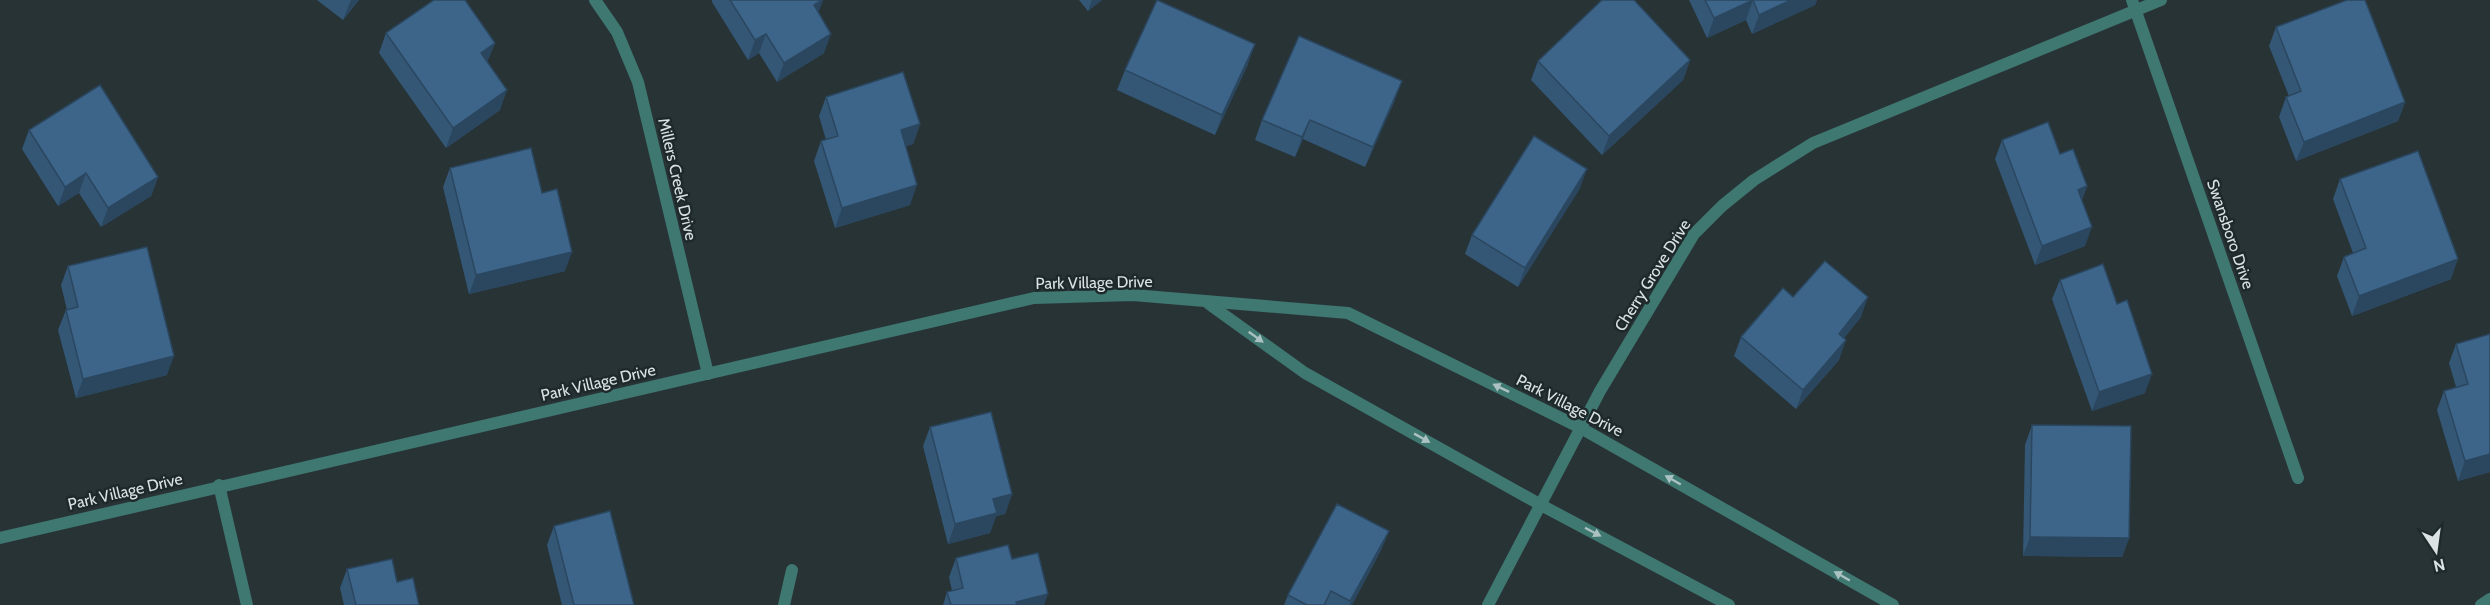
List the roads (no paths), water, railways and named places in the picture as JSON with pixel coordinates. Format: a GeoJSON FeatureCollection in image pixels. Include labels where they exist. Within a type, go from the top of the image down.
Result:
{"type":"FeatureCollection","features":[{"type":"Feature","properties":{"kind":"street","name":"Millers Creek Drive"},"geometry":{"type":"LineString","coordinates":[[595,0],[617,32],[638,82],[708,374]]}},
{"type":"Feature","properties":{"kind":"street","name":"Cherry Grove Drive"},"geometry":{"type":"LineString","coordinates":[[1488,605],[1579,427],[1694,234],[1754,180],[1813,143],[2134,5],[2161,0]]}},
{"type":"Feature","properties":{"kind":"street","name":"Swansboro Drive"},"geometry":{"type":"LineString","coordinates":[[2134,5],[2298,478]]}},
{"type":"Feature","properties":{"kind":"street","name":"Park Village Drive"},"geometry":{"type":"LineString","coordinates":[[0,538],[219,485],[1035,298],[1132,295],[1348,314],[1579,427],[1893,605]]}},
{"type":"Feature","properties":{"kind":"street","name":"Park Village Drive"},"geometry":{"type":"LineString","coordinates":[[1208,303],[1305,373],[1541,505],[1730,605]]}},
{"type":"Feature","properties":{"kind":"street"},"geometry":{"type":"LineString","coordinates":[[219,485],[247,605]]}},
{"type":"Feature","properties":{"kind":"street"},"geometry":{"type":"LineString","coordinates":[[784,605],[792,570]]}},
{"type":"Feature","properties":{"kind":"street"},"geometry":{"type":"LineString","coordinates":[[2481,605],[2490,599]]}}]}
